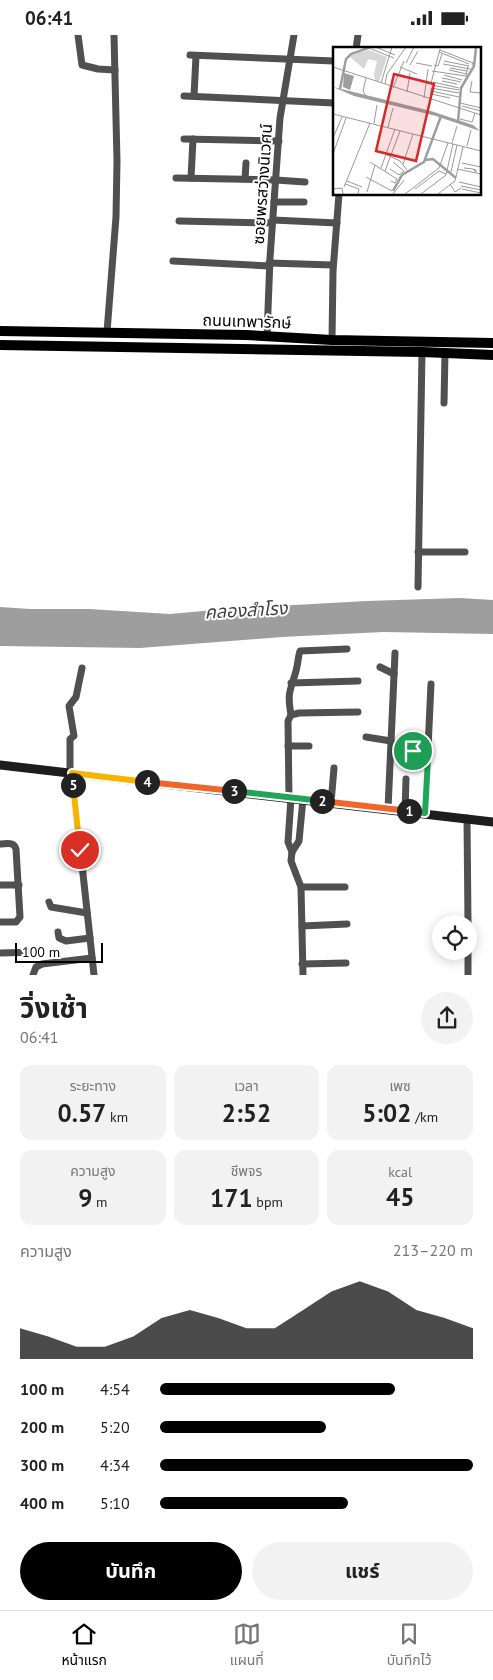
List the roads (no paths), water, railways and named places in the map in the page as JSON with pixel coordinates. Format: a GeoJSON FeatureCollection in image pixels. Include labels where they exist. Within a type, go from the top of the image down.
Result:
{"type":"FeatureCollection","features":[{"type":"Feature","properties":{"kind":"main road","name":"ถนนเทพารักษ์"},"geometry":{"type":"LineString","coordinates":[[0,331],[107,332],[266,336],[332,340],[493,343]]}},
{"type":"Feature","properties":{"kind":"main road","name":"ถนนเทพารักษ์"},"geometry":{"type":"LineString","coordinates":[[0,345],[422,352],[493,355]]}},
{"type":"Feature","properties":{"kind":"main road"},"geometry":{"type":"LineString","coordinates":[[0,765],[493,821]]}},
{"type":"Feature","properties":{"kind":"street"},"geometry":{"type":"LineString","coordinates":[[78,35],[82,65],[98,69],[115,70]]}},
{"type":"Feature","properties":{"kind":"street"},"geometry":{"type":"LineString","coordinates":[[107,332],[116,217],[117,161],[114,35]]}},
{"type":"Feature","properties":{"kind":"street","name":"ซอยพรสว่างนิเวศน์"},"geometry":{"type":"LineString","coordinates":[[266,336],[269,264],[279,141],[283,100],[294,35]]}},
{"type":"Feature","properties":{"kind":"street"},"geometry":{"type":"LineString","coordinates":[[194,96],[193,55],[333,61]]}},
{"type":"Feature","properties":{"kind":"street"},"geometry":{"type":"LineString","coordinates":[[184,96],[333,103]]}},
{"type":"Feature","properties":{"kind":"street"},"geometry":{"type":"LineString","coordinates":[[184,139],[279,141]]}},
{"type":"Feature","properties":{"kind":"street"},"geometry":{"type":"LineString","coordinates":[[190,178],[193,139]]}},
{"type":"Feature","properties":{"kind":"street"},"geometry":{"type":"LineString","coordinates":[[245,179],[246,163]]}},
{"type":"Feature","properties":{"kind":"street"},"geometry":{"type":"LineString","coordinates":[[176,178],[305,182]]}},
{"type":"Feature","properties":{"kind":"street"},"geometry":{"type":"LineString","coordinates":[[332,340],[333,265],[340,195]]}},
{"type":"Feature","properties":{"kind":"street"},"geometry":{"type":"LineString","coordinates":[[274,202],[304,202]]}},
{"type":"Feature","properties":{"kind":"street"},"geometry":{"type":"LineString","coordinates":[[179,221],[337,223]]}},
{"type":"Feature","properties":{"kind":"street"},"geometry":{"type":"LineString","coordinates":[[173,261],[333,265]]}},
{"type":"Feature","properties":{"kind":"street"},"geometry":{"type":"LineString","coordinates":[[418,587],[422,352]]}},
{"type":"Feature","properties":{"kind":"street"},"geometry":{"type":"LineString","coordinates":[[444,403],[445,353]]}},
{"type":"Feature","properties":{"kind":"street"},"geometry":{"type":"LineString","coordinates":[[418,552],[465,552]]}},
{"type":"Feature","properties":{"kind":"street"},"geometry":{"type":"LineString","coordinates":[[292,852],[288,842],[290,798],[288,721],[291,715],[288,698],[291,683],[296,672],[300,651],[347,649]]}},
{"type":"Feature","properties":{"kind":"street"},"geometry":{"type":"LineString","coordinates":[[388,809],[395,653]]}},
{"type":"Feature","properties":{"kind":"street"},"geometry":{"type":"LineString","coordinates":[[380,667],[394,674]]}},
{"type":"Feature","properties":{"kind":"street"},"geometry":{"type":"LineString","coordinates":[[82,668],[76,697],[70,706],[74,736],[70,739],[71,773],[94,975]]}},
{"type":"Feature","properties":{"kind":"street"},"geometry":{"type":"LineString","coordinates":[[291,683],[358,681]]}},
{"type":"Feature","properties":{"kind":"street"},"geometry":{"type":"LineString","coordinates":[[425,813],[431,684]]}},
{"type":"Feature","properties":{"kind":"street"},"geometry":{"type":"LineString","coordinates":[[291,715],[299,713],[358,712]]}},
{"type":"Feature","properties":{"kind":"street"},"geometry":{"type":"LineString","coordinates":[[366,737],[391,741]]}},
{"type":"Feature","properties":{"kind":"street"},"geometry":{"type":"LineString","coordinates":[[288,746],[309,746]]}},
{"type":"Feature","properties":{"kind":"street"},"geometry":{"type":"LineString","coordinates":[[411,746],[413,751],[428,759]]}},
{"type":"Feature","properties":{"kind":"street"},"geometry":{"type":"LineString","coordinates":[[331,803],[334,768]]}},
{"type":"Feature","properties":{"kind":"street"},"geometry":{"type":"LineString","coordinates":[[405,811],[406,779]]}},
{"type":"Feature","properties":{"kind":"street"},"geometry":{"type":"LineString","coordinates":[[303,799],[298,841],[292,852],[291,861],[301,887],[303,975]]}},
{"type":"Feature","properties":{"kind":"street"},"geometry":{"type":"LineString","coordinates":[[467,819],[468,915]]}},
{"type":"Feature","properties":{"kind":"street"},"geometry":{"type":"LineString","coordinates":[[0,844],[12,843],[15,845],[20,917],[16,922],[0,922]]}},
{"type":"Feature","properties":{"kind":"street"},"geometry":{"type":"LineString","coordinates":[[0,885],[18,885]]}},
{"type":"Feature","properties":{"kind":"street"},"geometry":{"type":"LineString","coordinates":[[301,887],[345,887]]}},
{"type":"Feature","properties":{"kind":"street"},"geometry":{"type":"LineString","coordinates":[[49,901],[52,907],[57,909],[87,913]]}},
{"type":"Feature","properties":{"kind":"street"},"geometry":{"type":"LineString","coordinates":[[302,926],[347,924]]}},
{"type":"Feature","properties":{"kind":"street"},"geometry":{"type":"LineString","coordinates":[[58,932],[59,938],[66,941],[90,938]]}},
{"type":"Feature","properties":{"kind":"street"},"geometry":{"type":"LineString","coordinates":[[0,953],[38,952]]}},
{"type":"Feature","properties":{"kind":"street"},"geometry":{"type":"LineString","coordinates":[[33,975],[36,967],[42,965],[92,958]]}},
{"type":"Feature","properties":{"kind":"street"},"geometry":{"type":"LineString","coordinates":[[468,960],[468,975]]}},
{"type":"Feature","properties":{"kind":"street"},"geometry":{"type":"LineString","coordinates":[[302,964],[346,963]]}},
{"type":"Feature","properties":{"kind":"water","name":"คลองสำโรง"},"geometry":{"type":"Polygon","coordinates":[[[460,598],[493,600],[493,634],[383,632],[282,637],[140,648],[0,646],[0,607],[89,609],[170,614],[367,601],[460,598]]]}}]}
